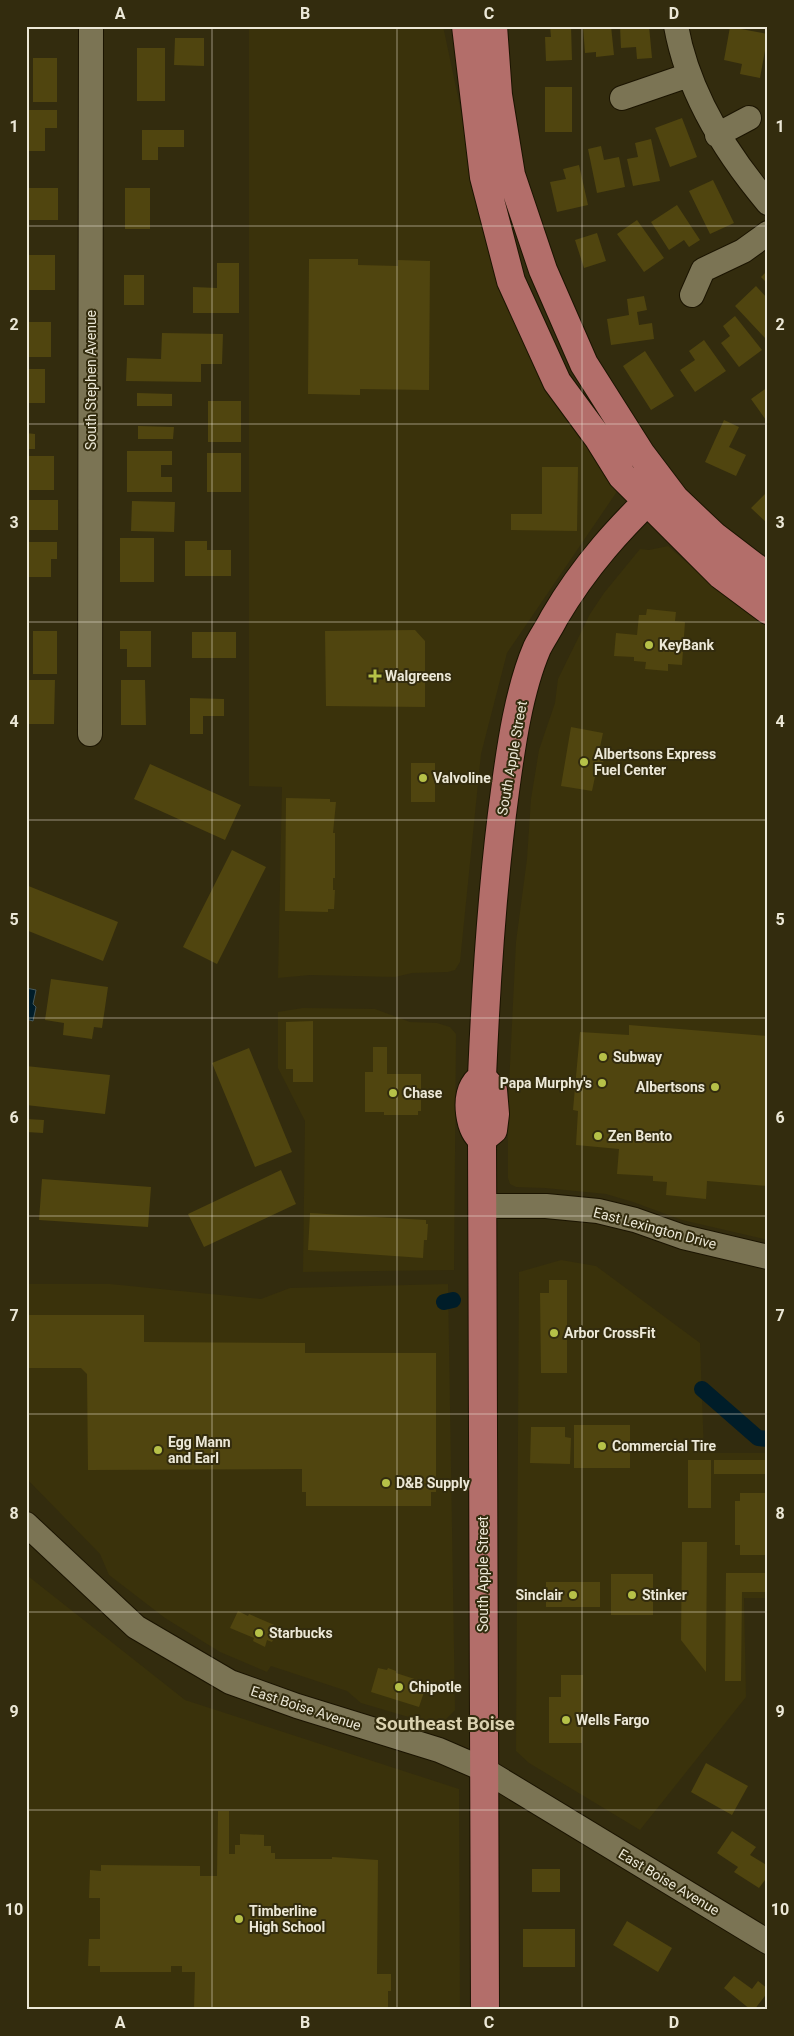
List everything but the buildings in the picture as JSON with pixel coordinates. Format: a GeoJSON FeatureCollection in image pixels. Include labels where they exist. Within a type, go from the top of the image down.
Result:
{"type":"FeatureCollection","features":[{"type":"Feature","properties":{"kind":"main road"},"geometry":{"type":"LineString","coordinates":[[466,26],[484,177],[511,281],[557,382],[599,439],[622,476],[655,493],[675,499],[714,536],[768,577]]}},
{"type":"Feature","properties":{"kind":"main road"},"geometry":{"type":"LineString","coordinates":[[493,26],[498,95],[511,175],[543,270],[584,364],[642,454],[655,493],[721,575],[768,610]]}},
{"type":"Feature","properties":{"kind":"main road","name":"South Apple Street"},"geometry":{"type":"LineString","coordinates":[[485,2010],[482,1139],[472,1127],[470,1101],[474,1086],[482,1078],[485,998],[501,819],[519,708],[538,647],[570,591],[611,537],[655,493]]}},
{"type":"Feature","properties":{"kind":"street","name":"South Stephen Avenue"},"geometry":{"type":"LineString","coordinates":[[90,734],[91,26]]}},
{"type":"Feature","properties":{"kind":"street"},"geometry":{"type":"LineString","coordinates":[[676,26],[689,75],[717,135],[746,177],[768,203]]}},
{"type":"Feature","properties":{"kind":"street"},"geometry":{"type":"LineString","coordinates":[[622,98],[689,75]]}},
{"type":"Feature","properties":{"kind":"street"},"geometry":{"type":"LineString","coordinates":[[717,135],[748,118]]}},
{"type":"Feature","properties":{"kind":"street"},"geometry":{"type":"LineString","coordinates":[[692,295],[703,270],[743,251],[768,233]]}},
{"type":"Feature","properties":{"kind":"street","name":"East Lexington Drive"},"geometry":{"type":"LineString","coordinates":[[482,1206],[546,1206],[598,1211],[635,1220],[683,1237],[768,1257]]}},
{"type":"Feature","properties":{"kind":"street","name":"East Boise Avenue"},"geometry":{"type":"LineString","coordinates":[[28,1529],[136,1627],[230,1682],[297,1706],[439,1750],[483,1769],[768,1942]]}},
{"type":"Feature","properties":{"kind":"shaded area"},"geometry":{"type":"Polygon","coordinates":[[[249,26],[443,26],[487,234],[618,490],[507,653],[481,754],[460,962],[455,970],[448,972],[412,973],[395,977],[310,975],[278,978],[282,787],[249,786],[249,26]]]}},
{"type":"Feature","properties":{"kind":"shaded area"},"geometry":{"type":"Polygon","coordinates":[[[668,546],[709,582],[768,628],[768,1240],[682,1220],[606,1194],[516,1187],[510,1184],[508,1178],[508,1106],[516,942],[527,859],[531,799],[539,750],[555,703],[558,679],[590,614],[604,593],[640,549],[649,550],[668,546]]]}},
{"type":"Feature","properties":{"kind":"shaded area"},"geometry":{"type":"Polygon","coordinates":[[[303,1008],[375,1009],[410,1022],[437,1023],[450,1027],[456,1034],[454,1270],[303,1272],[305,1121],[278,1068],[278,1012],[303,1008]]]}},
{"type":"Feature","properties":{"kind":"shaded area"},"geometry":{"type":"Polygon","coordinates":[[[561,1260],[596,1266],[700,1343],[704,1453],[768,1453],[768,1598],[744,1598],[746,1697],[640,1830],[529,1763],[516,1751],[519,1272],[561,1260]]]}},
{"type":"Feature","properties":{"kind":"shaded area"},"geometry":{"type":"Polygon","coordinates":[[[26,1284],[110,1284],[261,1299],[290,1288],[448,1284],[455,1710],[439,1726],[361,1703],[347,1691],[271,1666],[267,1672],[220,1652],[165,1618],[109,1575],[100,1554],[26,1478],[26,1284]]]}},
{"type":"Feature","properties":{"kind":"shaded area"},"geometry":{"type":"Polygon","coordinates":[[[28,1576],[185,1700],[459,1789],[460,2010],[26,2010],[26,1578],[28,1576]]]}},
{"type":"Feature","properties":{"kind":"water"},"geometry":{"type":"Polygon","coordinates":[[[26,988],[36,990],[33,1004],[36,1007],[33,1021],[26,1019],[26,988]]]}},
{"type":"Feature","properties":{"kind":"waterway"},"geometry":{"type":"LineString","coordinates":[[444,1302],[453,1300]]}},
{"type":"Feature","properties":{"kind":"waterway"},"geometry":{"type":"LineString","coordinates":[[702,1389],[758,1438],[768,1439]]}},
{"type":"Feature","properties":{"kind":"place","name":"KeyBank"},"geometry":{"type":"Point","coordinates":[649,645]}},
{"type":"Feature","properties":{"kind":"place","name":"Walgreens"},"geometry":{"type":"Point","coordinates":[375,676]}},
{"type":"Feature","properties":{"kind":"place","name":"Albertsons Express Fuel Center"},"geometry":{"type":"Point","coordinates":[584,762]}},
{"type":"Feature","properties":{"kind":"place","name":"Valvoline"},"geometry":{"type":"Point","coordinates":[423,778]}},
{"type":"Feature","properties":{"kind":"place","name":"Subway"},"geometry":{"type":"Point","coordinates":[603,1057]}},
{"type":"Feature","properties":{"kind":"place","name":"Papa Murphy's"},"geometry":{"type":"Point","coordinates":[602,1083]}},
{"type":"Feature","properties":{"kind":"place","name":"Albertsons"},"geometry":{"type":"Point","coordinates":[715,1087]}},
{"type":"Feature","properties":{"kind":"place","name":"Chase"},"geometry":{"type":"Point","coordinates":[393,1093]}},
{"type":"Feature","properties":{"kind":"place","name":"Zen Bento"},"geometry":{"type":"Point","coordinates":[598,1136]}},
{"type":"Feature","properties":{"kind":"place","name":"Arbor CrossFit"},"geometry":{"type":"Point","coordinates":[554,1333]}},
{"type":"Feature","properties":{"kind":"place","name":"Commercial Tire"},"geometry":{"type":"Point","coordinates":[602,1446]}},
{"type":"Feature","properties":{"kind":"place","name":"Egg Mann and Earl"},"geometry":{"type":"Point","coordinates":[158,1450]}},
{"type":"Feature","properties":{"kind":"place","name":"D&B Supply"},"geometry":{"type":"Point","coordinates":[386,1483]}},
{"type":"Feature","properties":{"kind":"place","name":"Sinclair"},"geometry":{"type":"Point","coordinates":[573,1595]}},
{"type":"Feature","properties":{"kind":"place","name":"Stinker"},"geometry":{"type":"Point","coordinates":[632,1595]}},
{"type":"Feature","properties":{"kind":"place","name":"Starbucks"},"geometry":{"type":"Point","coordinates":[259,1633]}},
{"type":"Feature","properties":{"kind":"place","name":"Chipotle"},"geometry":{"type":"Point","coordinates":[399,1687]}},
{"type":"Feature","properties":{"kind":"place","name":"Wells Fargo"},"geometry":{"type":"Point","coordinates":[566,1720]}},
{"type":"Feature","properties":{"kind":"place","name":"Timberline High School"},"geometry":{"type":"Point","coordinates":[239,1919]}},
{"type":"Feature","properties":{"kind":"district","name":"Southeast Boise"},"geometry":{"type":"Point","coordinates":[445,1723]}}]}
